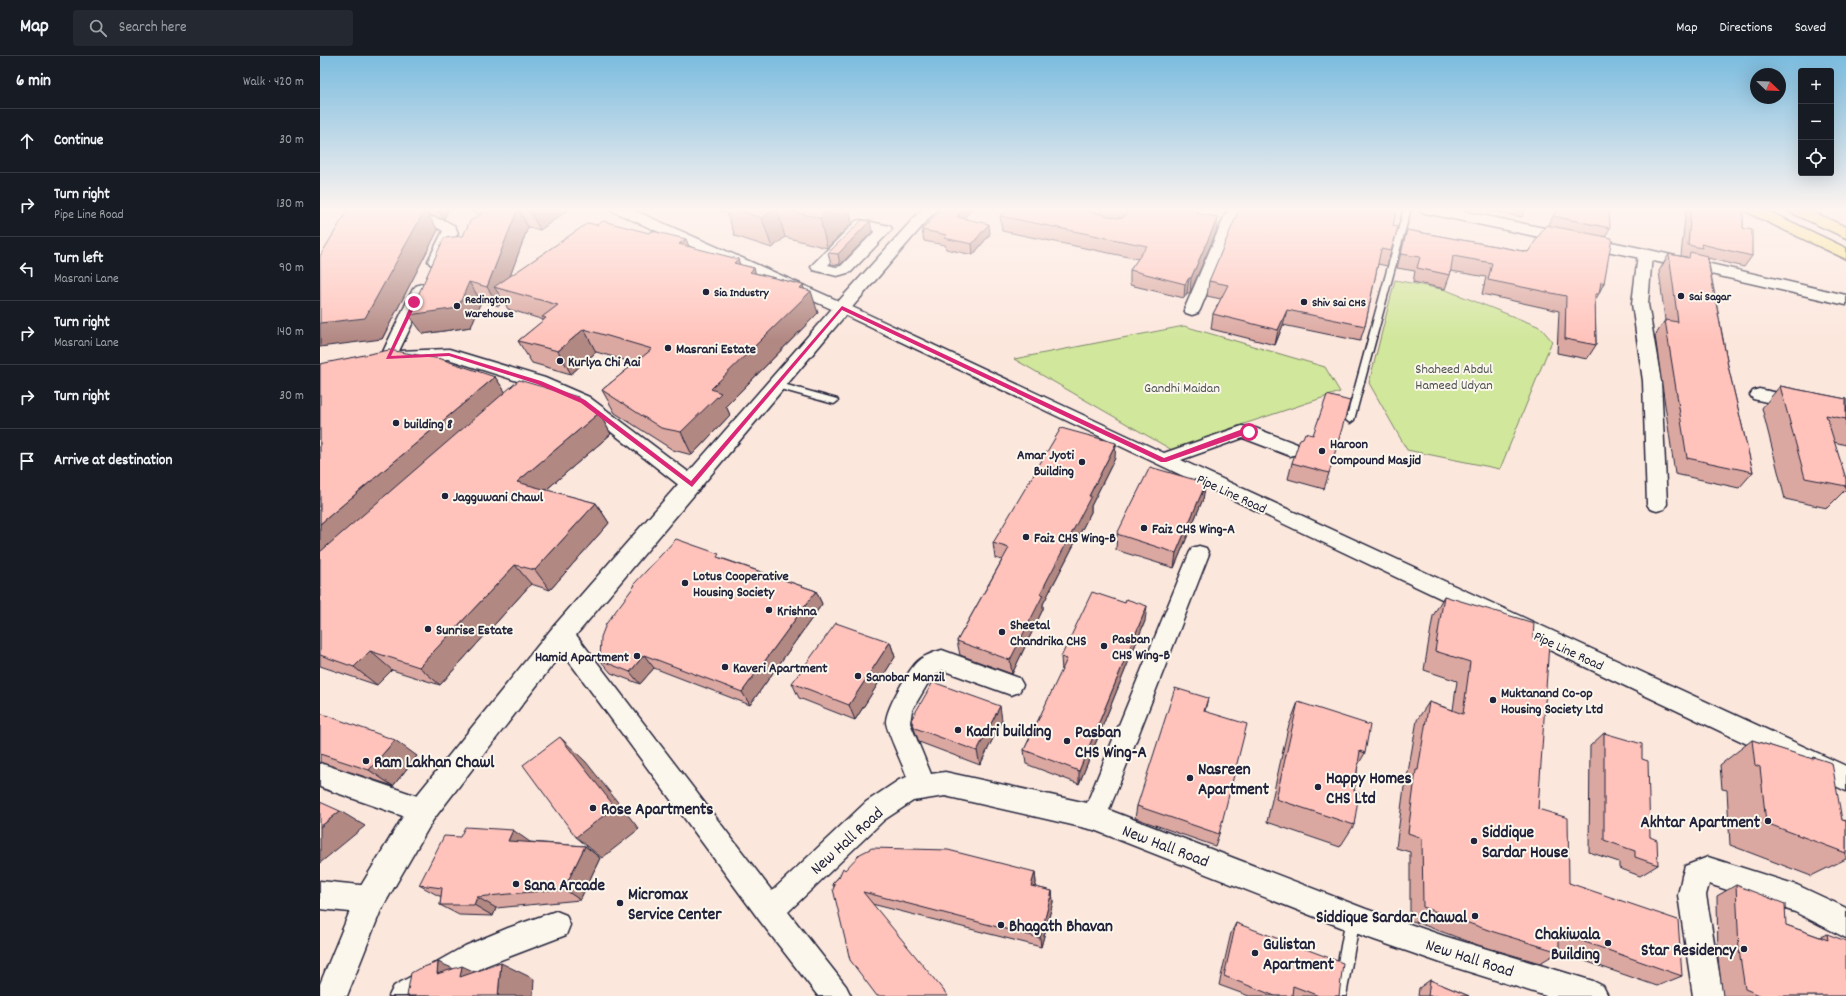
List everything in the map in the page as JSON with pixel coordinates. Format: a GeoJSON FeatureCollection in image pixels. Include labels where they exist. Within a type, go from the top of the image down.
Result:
{"type":"FeatureCollection","features":[{"type":"Feature","properties":{"kind":"street"},"geometry":{"type":"LineString","coordinates":[[439,252],[380,358],[449,354],[539,382],[583,401],[692,485]]}},
{"type":"Feature","properties":{"kind":"street","name":"Pipe Line Road"},"geometry":{"type":"LineString","coordinates":[[717,252],[842,308],[1163,460],[1846,779]]}},
{"type":"Feature","properties":{"kind":"street"},"geometry":{"type":"LineString","coordinates":[[832,252],[818,266],[833,271],[842,270],[862,252]]}},
{"type":"Feature","properties":{"kind":"street"},"geometry":{"type":"LineString","coordinates":[[331,996],[370,900],[423,810],[562,634],[892,252]]}},
{"type":"Feature","properties":{"kind":"street"},"geometry":{"type":"LineString","coordinates":[[1192,310],[1217,252]]}},
{"type":"Feature","properties":{"kind":"street"},"geometry":{"type":"LineString","coordinates":[[1635,252],[1846,300]]}},
{"type":"Feature","properties":{"kind":"street"},"geometry":{"type":"LineString","coordinates":[[1645,254],[1640,304],[1652,381],[1657,504]]}},
{"type":"Feature","properties":{"kind":"street"},"geometry":{"type":"LineString","coordinates":[[855,259],[880,265]]}},
{"type":"Feature","properties":{"kind":"street"},"geometry":{"type":"LineString","coordinates":[[803,290],[826,269]]}},
{"type":"Feature","properties":{"kind":"street"},"geometry":{"type":"LineString","coordinates":[[522,398],[539,382]]}},
{"type":"Feature","properties":{"kind":"street"},"geometry":{"type":"LineString","coordinates":[[1759,394],[1846,413]]}},
{"type":"Feature","properties":{"kind":"street"},"geometry":{"type":"LineString","coordinates":[[1163,460],[1242,432],[1249,432],[1290,449]]}},
{"type":"Feature","properties":{"kind":"street"},"geometry":{"type":"LineString","coordinates":[[1094,817],[1199,554]]}},
{"type":"Feature","properties":{"kind":"street"},"geometry":{"type":"LineString","coordinates":[[562,634],[770,911],[836,996]]}},
{"type":"Feature","properties":{"kind":"street"},"geometry":{"type":"LineString","coordinates":[[924,787],[898,723],[900,708],[923,671],[934,662],[942,660],[1011,685]]}},
{"type":"Feature","properties":{"kind":"street"},"geometry":{"type":"LineString","coordinates":[[320,775],[423,810]]}},
{"type":"Feature","properties":{"kind":"street","name":"New Hall Road"},"geometry":{"type":"LineString","coordinates":[[770,911],[875,811],[908,789],[945,784],[1094,817],[1353,918],[1444,950],[1593,996]]}},
{"type":"Feature","properties":{"kind":"street"},"geometry":{"type":"LineString","coordinates":[[1708,996],[1692,895],[1695,876],[1708,870],[1792,898],[1833,915],[1846,924]]}},
{"type":"Feature","properties":{"kind":"street"},"geometry":{"type":"LineString","coordinates":[[320,895],[370,900]]}},
{"type":"Feature","properties":{"kind":"street"},"geometry":{"type":"LineString","coordinates":[[404,996],[475,956],[508,942],[556,925]]}},
{"type":"Feature","properties":{"kind":"lane"},"geometry":{"type":"LineString","coordinates":[[1350,420],[1396,252]]}},
{"type":"Feature","properties":{"kind":"lane"},"geometry":{"type":"LineString","coordinates":[[776,386],[834,402]]}},
{"type":"Feature","properties":{"kind":"lane"},"geometry":{"type":"LineString","coordinates":[[1339,996],[1353,918]]}},
{"type":"Feature","properties":{"kind":"green space","name":"Shaheed Abdul Hameed Udyan"},"geometry":{"type":"Polygon","coordinates":[[[1395,280],[1446,290],[1540,327],[1552,341],[1500,469],[1407,450],[1369,383],[1395,280]]]}},
{"type":"Feature","properties":{"kind":"green space","name":"Gandhi Maidan"},"geometry":{"type":"Polygon","coordinates":[[[1184,326],[1325,367],[1340,392],[1220,432],[1186,458],[1014,359],[1184,326]]]}},
{"type":"Feature","properties":{"kind":"building"},"geometry":{"type":"Polygon","coordinates":[[[322,252],[402,252],[365,318],[320,323],[320,256],[322,252]]]}},
{"type":"Feature","properties":{"kind":"building"},"geometry":{"type":"Polygon","coordinates":[[[438,252],[501,252],[487,287],[469,282],[458,308],[409,315],[438,252]]]}},
{"type":"Feature","properties":{"kind":"building"},"geometry":{"type":"Polygon","coordinates":[[[546,252],[710,252],[738,259],[734,263],[754,268],[750,272],[803,285],[800,288],[811,291],[711,389],[721,393],[681,432],[661,428],[602,390],[652,349],[584,329],[558,351],[518,341],[546,318],[542,317],[558,305],[494,287],[546,252]]]}},
{"type":"Feature","properties":{"kind":"building"},"geometry":{"type":"Polygon","coordinates":[[[829,252],[840,252],[838,254],[828,253],[829,252]]]}},
{"type":"Feature","properties":{"kind":"building"},"geometry":{"type":"Polygon","coordinates":[[[1143,252],[1203,252],[1191,278],[1189,278],[1185,284],[1130,270],[1143,252]]]}},
{"type":"Feature","properties":{"kind":"building"},"geometry":{"type":"Polygon","coordinates":[[[1221,252],[1380,252],[1365,326],[1287,310],[1278,330],[1213,314],[1228,285],[1209,281],[1221,252]]]}},
{"type":"Feature","properties":{"kind":"building"},"geometry":{"type":"Polygon","coordinates":[[[1402,252],[1610,252],[1604,283],[1601,282],[1599,294],[1595,294],[1596,345],[1565,339],[1566,296],[1488,280],[1492,263],[1453,256],[1450,275],[1417,268],[1420,257],[1401,254],[1402,252]]]}},
{"type":"Feature","properties":{"kind":"building"},"geometry":{"type":"Polygon","coordinates":[[[1690,252],[1707,256],[1728,366],[1753,472],[1687,458],[1665,320],[1678,322],[1669,254],[1689,258],[1690,252]]]}},
{"type":"Feature","properties":{"kind":"building"},"geometry":{"type":"Polygon","coordinates":[[[1734,252],[1752,252],[1752,256],[1734,252]]]}},
{"type":"Feature","properties":{"kind":"building"},"geometry":{"type":"Polygon","coordinates":[[[389,350],[441,359],[495,377],[320,524],[320,364],[389,350]]]}},
{"type":"Feature","properties":{"kind":"building"},"geometry":{"type":"Polygon","coordinates":[[[519,380],[578,397],[599,413],[517,482],[596,503],[535,570],[515,565],[419,667],[370,651],[354,667],[320,655],[320,552],[519,380]]]}},
{"type":"Feature","properties":{"kind":"building"},"geometry":{"type":"Polygon","coordinates":[[[1780,386],[1846,399],[1846,419],[1826,415],[1846,479],[1846,486],[1805,478],[1780,386]]]}},
{"type":"Feature","properties":{"kind":"building","name":"Haroon Compound Masjid"},"geometry":{"type":"Polygon","coordinates":[[[1327,395],[1350,401],[1329,473],[1292,463],[1300,439],[1303,438],[1305,433],[1313,435],[1327,395]]]}},
{"type":"Feature","properties":{"kind":"building"},"geometry":{"type":"Polygon","coordinates":[[[1061,428],[1116,443],[1089,496],[1091,496],[1040,594],[1043,595],[1010,660],[957,641],[1009,548],[993,543],[1061,428]]]}},
{"type":"Feature","properties":{"kind":"building"},"geometry":{"type":"Polygon","coordinates":[[[1150,467],[1206,483],[1176,553],[1117,534],[1150,467]]]}},
{"type":"Feature","properties":{"kind":"building"},"geometry":{"type":"Polygon","coordinates":[[[676,539],[719,554],[717,557],[816,591],[742,692],[644,655],[630,672],[600,660],[601,637],[606,624],[635,585],[633,585],[676,539]]]}},
{"type":"Feature","properties":{"kind":"building"},"geometry":{"type":"Polygon","coordinates":[[[1092,592],[1125,603],[1126,599],[1147,606],[1079,771],[1024,750],[1067,659],[1061,657],[1092,592]]]}},
{"type":"Feature","properties":{"kind":"building"},"geometry":{"type":"Polygon","coordinates":[[[1444,596],[1534,623],[1533,638],[1549,643],[1538,809],[1568,818],[1569,883],[1678,920],[1682,976],[1559,933],[1559,952],[1494,932],[1423,907],[1422,838],[1408,833],[1416,770],[1418,770],[1429,702],[1463,714],[1470,662],[1435,651],[1444,596]]]}},
{"type":"Feature","properties":{"kind":"building"},"geometry":{"type":"Polygon","coordinates":[[[836,623],[890,642],[849,705],[792,683],[836,623]]]}},
{"type":"Feature","properties":{"kind":"building","name":"Kadri building"},"geometry":{"type":"Polygon","coordinates":[[[933,682],[1000,706],[977,751],[915,728],[911,720],[933,682]]]}},
{"type":"Feature","properties":{"kind":"building","name":"Nasreen Apartment"},"geometry":{"type":"Polygon","coordinates":[[[1175,688],[1208,698],[1204,711],[1247,724],[1219,834],[1137,806],[1175,688]]]}},
{"type":"Feature","properties":{"kind":"building"},"geometry":{"type":"Polygon","coordinates":[[[1298,702],[1370,725],[1365,753],[1360,751],[1354,791],[1359,793],[1354,825],[1276,799],[1298,702]]]}},
{"type":"Feature","properties":{"kind":"building"},"geometry":{"type":"Polygon","coordinates":[[[320,713],[395,740],[369,770],[320,754],[320,713]]]}},
{"type":"Feature","properties":{"kind":"building"},"geometry":{"type":"Polygon","coordinates":[[[1604,733],[1642,744],[1642,759],[1648,761],[1650,837],[1657,840],[1658,865],[1635,857],[1635,851],[1604,840],[1604,733]]]}},
{"type":"Feature","properties":{"kind":"building"},"geometry":{"type":"Polygon","coordinates":[[[560,737],[615,807],[576,837],[523,765],[560,737]]]}},
{"type":"Feature","properties":{"kind":"building"},"geometry":{"type":"Polygon","coordinates":[[[1752,740],[1813,759],[1813,757],[1832,763],[1842,820],[1846,821],[1846,853],[1766,823],[1760,767],[1755,765],[1752,740]]]}},
{"type":"Feature","properties":{"kind":"building"},"geometry":{"type":"Polygon","coordinates":[[[320,802],[340,811],[320,827],[320,802]]]}},
{"type":"Feature","properties":{"kind":"building"},"geometry":{"type":"Polygon","coordinates":[[[465,827],[513,830],[508,841],[585,846],[564,889],[477,897],[474,905],[440,905],[442,888],[419,885],[444,836],[460,837],[465,827]]]}},
{"type":"Feature","properties":{"kind":"building","name":"Bhagath Bhavan"},"geometry":{"type":"Polygon","coordinates":[[[872,848],[948,850],[1035,872],[1031,886],[1052,891],[1040,938],[863,892],[948,996],[877,996],[850,960],[833,889],[835,885],[832,884],[839,877],[843,868],[845,870],[860,854],[872,848]]]}},
{"type":"Feature","properties":{"kind":"building"},"geometry":{"type":"Polygon","coordinates":[[[1736,885],[1785,904],[1786,925],[1828,940],[1827,934],[1846,941],[1846,996],[1762,996],[1745,989],[1739,950],[1736,885]]]}},
{"type":"Feature","properties":{"kind":"building","name":"Gulistan Apartment"},"geometry":{"type":"Polygon","coordinates":[[[1236,923],[1343,963],[1339,996],[1319,996],[1293,986],[1292,996],[1275,996],[1224,976],[1236,923]]]}},
{"type":"Feature","properties":{"kind":"building"},"geometry":{"type":"Polygon","coordinates":[[[438,962],[437,974],[462,966],[460,977],[501,963],[498,996],[407,996],[411,973],[438,962]]]}},
{"type":"Feature","properties":{"kind":"building"},"geometry":{"type":"Polygon","coordinates":[[[1430,980],[1469,996],[1428,996],[1430,980]]]}},
{"type":"Feature","properties":{"kind":"place","name":"Sia Industry"},"geometry":{"type":"Point","coordinates":[706,292]}},
{"type":"Feature","properties":{"kind":"place","name":"Sai Sagar"},"geometry":{"type":"Point","coordinates":[1681,296]}},
{"type":"Feature","properties":{"kind":"place","name":"Shiv Sai CHS"},"geometry":{"type":"Point","coordinates":[1304,302]}},
{"type":"Feature","properties":{"kind":"place","name":"Redington Warehouse"},"geometry":{"type":"Point","coordinates":[457,306]}},
{"type":"Feature","properties":{"kind":"place","name":"Masrani Estate"},"geometry":{"type":"Point","coordinates":[668,348]}},
{"type":"Feature","properties":{"kind":"place","name":"Kurlya Chi Aai"},"geometry":{"type":"Point","coordinates":[560,361]}},
{"type":"Feature","properties":{"kind":"place","name":"building 8"},"geometry":{"type":"Point","coordinates":[396,423]}},
{"type":"Feature","properties":{"kind":"place","name":"Haroon Compound Masjid"},"geometry":{"type":"Point","coordinates":[1322,451]}},
{"type":"Feature","properties":{"kind":"place","name":"Amar Jyoti Building"},"geometry":{"type":"Point","coordinates":[1082,462]}},
{"type":"Feature","properties":{"kind":"place","name":"Jagguwani Chawl"},"geometry":{"type":"Point","coordinates":[445,496]}},
{"type":"Feature","properties":{"kind":"place","name":"Faiz CHS Wing-A"},"geometry":{"type":"Point","coordinates":[1144,528]}},
{"type":"Feature","properties":{"kind":"place","name":"Faiz CHS Wing-B"},"geometry":{"type":"Point","coordinates":[1026,537]}},
{"type":"Feature","properties":{"kind":"place","name":"Lotus Cooperative Housing Society"},"geometry":{"type":"Point","coordinates":[685,583]}},
{"type":"Feature","properties":{"kind":"place","name":"Krishna"},"geometry":{"type":"Point","coordinates":[769,610]}},
{"type":"Feature","properties":{"kind":"place","name":"Sunrise Estate"},"geometry":{"type":"Point","coordinates":[428,629]}},
{"type":"Feature","properties":{"kind":"place","name":"Sheetal Chandrika CHS"},"geometry":{"type":"Point","coordinates":[1002,632]}},
{"type":"Feature","properties":{"kind":"place","name":"Pasban CHS Wing-B"},"geometry":{"type":"Point","coordinates":[1104,646]}},
{"type":"Feature","properties":{"kind":"place","name":"Hamid Apartment"},"geometry":{"type":"Point","coordinates":[637,656]}},
{"type":"Feature","properties":{"kind":"place","name":"Kaveri Apartment"},"geometry":{"type":"Point","coordinates":[725,667]}},
{"type":"Feature","properties":{"kind":"place","name":"Sanobar Manzil"},"geometry":{"type":"Point","coordinates":[858,676]}},
{"type":"Feature","properties":{"kind":"place","name":"Muktanand Co-op Housing Society Ltd"},"geometry":{"type":"Point","coordinates":[1493,700]}},
{"type":"Feature","properties":{"kind":"place","name":"Kadri building"},"geometry":{"type":"Point","coordinates":[958,730]}},
{"type":"Feature","properties":{"kind":"place","name":"Pasban CHS Wing-A"},"geometry":{"type":"Point","coordinates":[1067,741]}},
{"type":"Feature","properties":{"kind":"place","name":"Ram Lakhan Chawl"},"geometry":{"type":"Point","coordinates":[366,761]}},
{"type":"Feature","properties":{"kind":"place","name":"Nasreen Apartment"},"geometry":{"type":"Point","coordinates":[1190,778]}},
{"type":"Feature","properties":{"kind":"place","name":"Happy Homes CHS Ltd"},"geometry":{"type":"Point","coordinates":[1318,787]}},
{"type":"Feature","properties":{"kind":"place","name":"Rose Apartments"},"geometry":{"type":"Point","coordinates":[593,808]}},
{"type":"Feature","properties":{"kind":"place","name":"Akhtar Apartment"},"geometry":{"type":"Point","coordinates":[1768,821]}},
{"type":"Feature","properties":{"kind":"place","name":"Siddique Sardar House"},"geometry":{"type":"Point","coordinates":[1474,841]}},
{"type":"Feature","properties":{"kind":"place","name":"Sana Arcade"},"geometry":{"type":"Point","coordinates":[516,884]}},
{"type":"Feature","properties":{"kind":"place","name":"Micromax Service Center"},"geometry":{"type":"Point","coordinates":[620,903]}},
{"type":"Feature","properties":{"kind":"place","name":"Siddique Sardar Chawal"},"geometry":{"type":"Point","coordinates":[1475,916]}},
{"type":"Feature","properties":{"kind":"place","name":"Bhagath Bhavan"},"geometry":{"type":"Point","coordinates":[1001,925]}},
{"type":"Feature","properties":{"kind":"place","name":"Chakiwala Building"},"geometry":{"type":"Point","coordinates":[1608,943]}},
{"type":"Feature","properties":{"kind":"place","name":"Star Residency"},"geometry":{"type":"Point","coordinates":[1744,949]}},
{"type":"Feature","properties":{"kind":"place","name":"Gulistan Apartment"},"geometry":{"type":"Point","coordinates":[1255,953]}},
{"type":"Feature","properties":{"kind":"route"},"geometry":{"type":"LineString","coordinates":[[414,302],[388,358],[449,354],[539,382],[583,401],[692,485],[842,308],[1163,460],[1242,432],[1249,432]]}}]}
